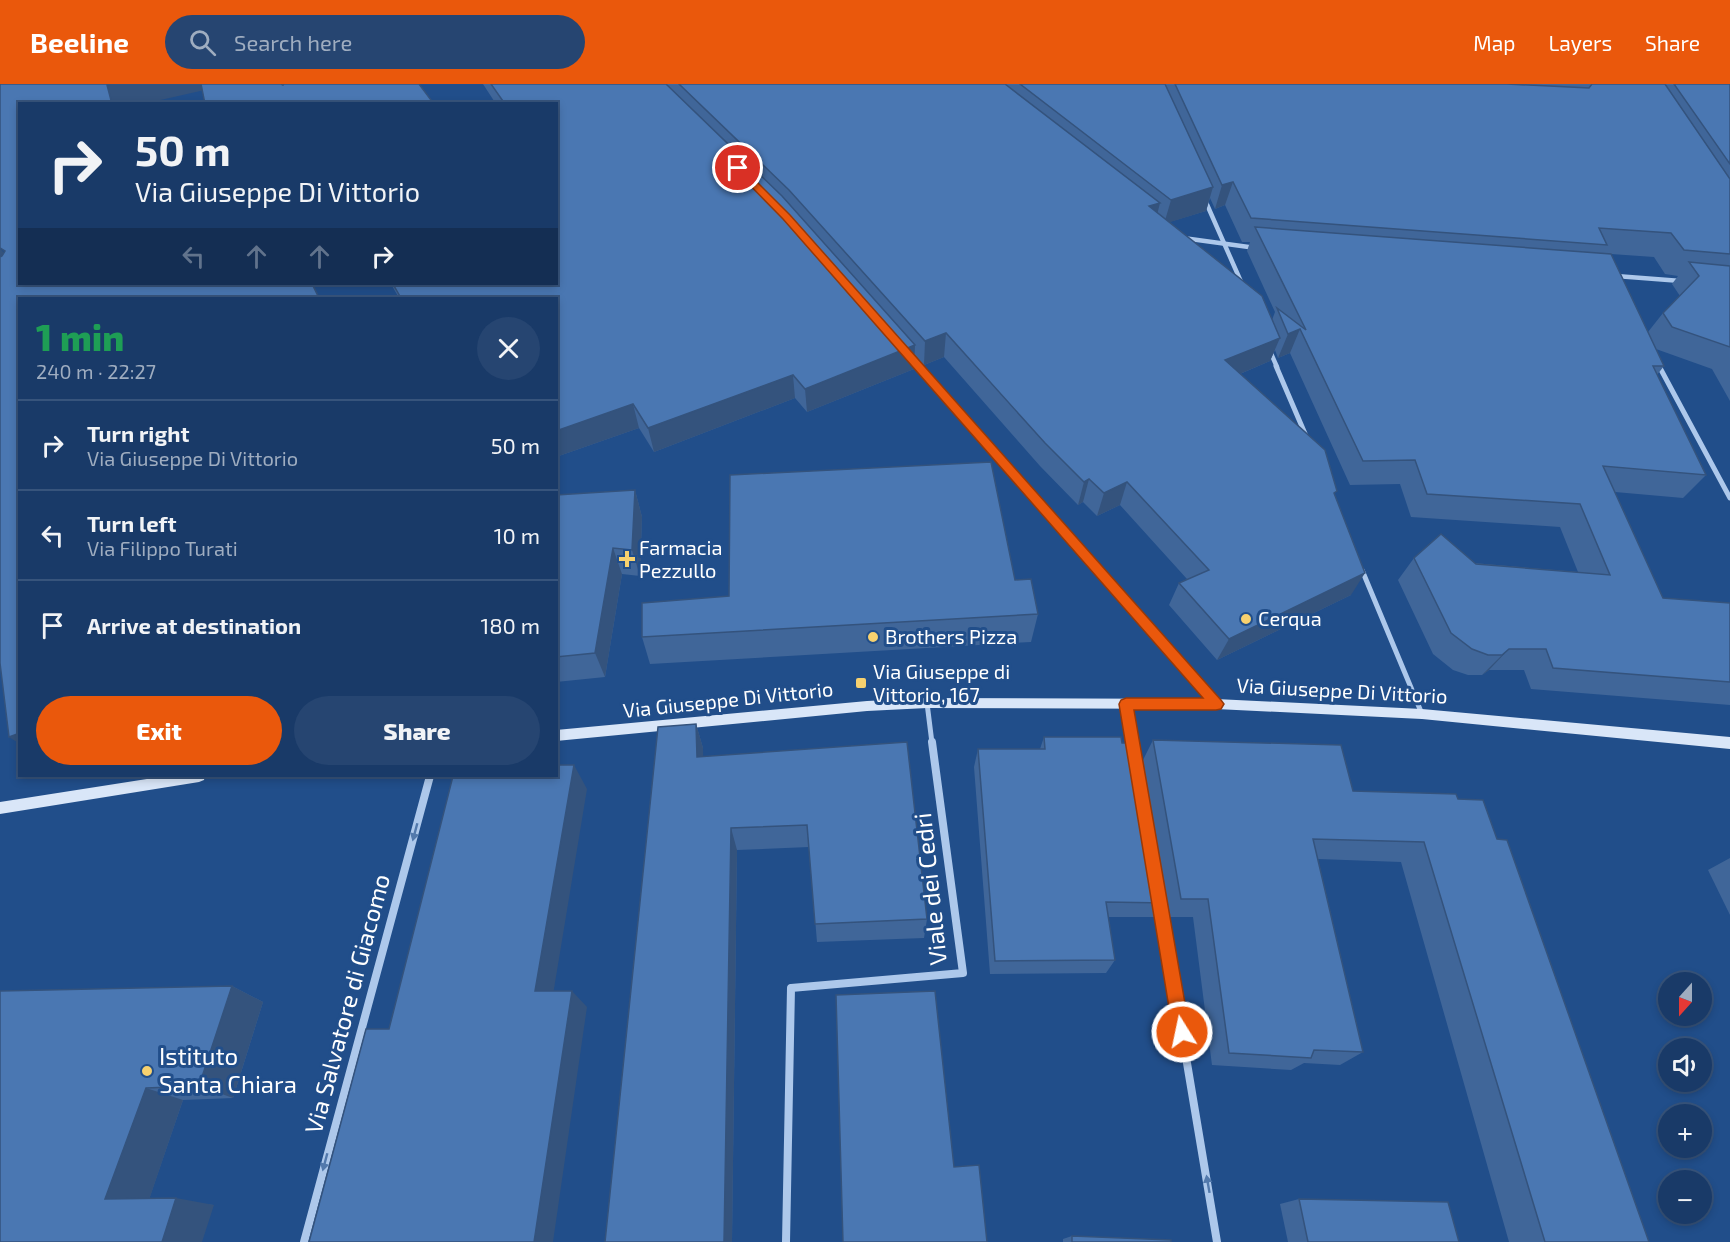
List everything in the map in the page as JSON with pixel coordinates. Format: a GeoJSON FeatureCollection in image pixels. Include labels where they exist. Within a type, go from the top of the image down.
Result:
{"type":"FeatureCollection","features":[{"type":"Feature","properties":{"kind":"street"},"geometry":{"type":"LineString","coordinates":[[1202,192],[1244,289]]}},
{"type":"Feature","properties":{"kind":"street"},"geometry":{"type":"LineString","coordinates":[[1174,234],[1182,238],[1260,248]]}},
{"type":"Feature","properties":{"kind":"street"},"geometry":{"type":"LineString","coordinates":[[1615,286],[1609,276],[1686,281]]}},
{"type":"Feature","properties":{"kind":"street"},"geometry":{"type":"LineString","coordinates":[[1267,343],[1308,441]]}},
{"type":"Feature","properties":{"kind":"street"},"geometry":{"type":"LineString","coordinates":[[909,355],[1216,704]]}},
{"type":"Feature","properties":{"kind":"street"},"geometry":{"type":"LineString","coordinates":[[1653,357],[1730,498]]}},
{"type":"Feature","properties":{"kind":"street"},"geometry":{"type":"LineString","coordinates":[[1358,561],[1422,714]]}},
{"type":"Feature","properties":{"kind":"street","name":"Via Giuseppe Di Vittorio"},"geometry":{"type":"LineString","coordinates":[[558,736],[867,706],[927,703],[1216,704],[1422,714],[1730,743]]}},
{"type":"Feature","properties":{"kind":"street","name":"Viale dei Cedri"},"geometry":{"type":"LineString","coordinates":[[786,1242],[790,988],[963,973],[927,703]]}},
{"type":"Feature","properties":{"kind":"street"},"geometry":{"type":"LineString","coordinates":[[1126,704],[1136,763]]}},
{"type":"Feature","properties":{"kind":"street"},"geometry":{"type":"LineString","coordinates":[[0,808],[193,777]]}},
{"type":"Feature","properties":{"kind":"street","name":"Via Salvatore di Giacomo"},"geometry":{"type":"LineString","coordinates":[[304,1242],[430,777]]}},
{"type":"Feature","properties":{"kind":"street"},"geometry":{"type":"LineString","coordinates":[[1158,891],[1217,1242]]}},
{"type":"Feature","properties":{"kind":"building"},"geometry":{"type":"Polygon","coordinates":[[[0,84],[110,84],[107,85],[111,102],[18,102],[18,285],[312,285],[318,297],[18,297],[18,734],[9,737],[0,663],[0,257],[5,251],[0,248],[0,84]]]}},
{"type":"Feature","properties":{"kind":"building"},"geometry":{"type":"Polygon","coordinates":[[[201,84],[419,84],[432,102],[205,102],[201,84]]]}},
{"type":"Feature","properties":{"kind":"building"},"geometry":{"type":"Polygon","coordinates":[[[491,84],[666,84],[782,196],[915,345],[805,389],[793,375],[648,428],[633,404],[558,430],[558,297],[400,297],[394,285],[558,285],[558,102],[504,102],[491,84]]]}},
{"type":"Feature","properties":{"kind":"building"},"geometry":{"type":"Polygon","coordinates":[[[679,84],[1005,84],[1160,203],[1149,206],[1262,296],[1280,338],[1225,360],[1325,450],[1337,491],[1334,493],[1365,573],[1229,639],[1179,583],[1209,570],[1127,482],[1104,493],[1089,479],[1084,482],[1045,443],[946,333],[925,341],[789,190],[679,84]]]}},
{"type":"Feature","properties":{"kind":"building"},"geometry":{"type":"Polygon","coordinates":[[[1020,84],[1165,84],[1213,187],[1171,200],[1020,84]]]}},
{"type":"Feature","properties":{"kind":"building"},"geometry":{"type":"Polygon","coordinates":[[[1175,84],[1507,84],[1589,88],[1592,84],[1665,84],[1730,179],[1730,254],[1684,250],[1671,233],[1599,228],[1607,245],[1251,218],[1233,182],[1222,185],[1175,84]]]}},
{"type":"Feature","properties":{"kind":"building"},"geometry":{"type":"Polygon","coordinates":[[[1674,84],[1730,84],[1730,164],[1674,84]]]}},
{"type":"Feature","properties":{"kind":"building"},"geometry":{"type":"Polygon","coordinates":[[[1255,227],[1611,254],[1664,366],[1653,366],[1706,475],[1603,466],[1663,598],[1730,603],[1730,682],[1553,668],[1546,649],[1509,649],[1502,655],[1488,655],[1472,649],[1451,633],[1414,558],[1441,534],[1476,564],[1610,575],[1580,504],[1427,494],[1415,460],[1363,461],[1300,329],[1288,334],[1277,308],[1306,330],[1255,227]]]}},
{"type":"Feature","properties":{"kind":"building"},"geometry":{"type":"Polygon","coordinates":[[[1689,262],[1730,266],[1730,347],[1672,327],[1663,313],[1699,276],[1689,262]]]}},
{"type":"Feature","properties":{"kind":"building"},"geometry":{"type":"Polygon","coordinates":[[[991,462],[1015,580],[1031,579],[1038,614],[642,637],[642,603],[729,596],[730,475],[991,462]]]}},
{"type":"Feature","properties":{"kind":"building"},"geometry":{"type":"Polygon","coordinates":[[[635,490],[632,550],[613,548],[595,653],[558,657],[558,495],[635,490]]]}},
{"type":"Feature","properties":{"kind":"building"},"geometry":{"type":"Polygon","coordinates":[[[696,724],[697,757],[907,742],[927,919],[815,924],[807,825],[731,828],[724,1242],[605,1242],[658,727],[696,724]]]}},
{"type":"Feature","properties":{"kind":"building"},"geometry":{"type":"Polygon","coordinates":[[[1044,737],[1121,737],[1122,743],[1138,743],[1166,903],[1106,902],[1115,960],[995,961],[978,749],[1045,749],[1044,737]]]}},
{"type":"Feature","properties":{"kind":"building"},"geometry":{"type":"Polygon","coordinates":[[[1153,740],[1341,745],[1353,791],[1456,794],[1458,799],[1483,800],[1497,839],[1507,840],[1649,1242],[1545,1242],[1424,842],[1313,839],[1363,1052],[1314,1050],[1311,1058],[1229,1053],[1208,899],[1181,899],[1153,740]]]}},
{"type":"Feature","properties":{"kind":"building"},"geometry":{"type":"Polygon","coordinates":[[[558,765],[574,765],[535,991],[572,991],[534,1242],[309,1242],[366,1029],[389,1029],[453,777],[558,777],[558,765]]]}},
{"type":"Feature","properties":{"kind":"building"},"geometry":{"type":"Polygon","coordinates":[[[232,986],[199,1086],[146,1088],[105,1199],[176,1198],[162,1242],[0,1242],[0,991],[232,986]]]}},
{"type":"Feature","properties":{"kind":"building"},"geometry":{"type":"Polygon","coordinates":[[[935,991],[954,1167],[979,1165],[987,1242],[843,1242],[836,995],[935,991]]]}},
{"type":"Feature","properties":{"kind":"building"},"geometry":{"type":"Polygon","coordinates":[[[1299,1199],[1448,1202],[1459,1242],[1308,1242],[1299,1199]]]}},
{"type":"Feature","properties":{"kind":"building"},"geometry":{"type":"Polygon","coordinates":[[[1072,1236],[1171,1240],[1171,1242],[1072,1242],[1072,1236]]]}},
{"type":"Feature","properties":{"kind":"place","name":"Farmacia Pezzullo"},"geometry":{"type":"Point","coordinates":[627,559]}},
{"type":"Feature","properties":{"kind":"place","name":"Cerqua"},"geometry":{"type":"Point","coordinates":[1246,619]}},
{"type":"Feature","properties":{"kind":"place","name":"Brothers Pizza"},"geometry":{"type":"Point","coordinates":[873,637]}},
{"type":"Feature","properties":{"kind":"place","name":"Via Giuseppe di Vittorio, 167"},"geometry":{"type":"Point","coordinates":[861,683]}},
{"type":"Feature","properties":{"kind":"place","name":"Istituto Santa Chiara"},"geometry":{"type":"Point","coordinates":[147,1071]}},
{"type":"Feature","properties":{"kind":"route"},"geometry":{"type":"LineString","coordinates":[[738,168],[787,217],[1216,704],[1126,704],[1182,1032]]}}]}
